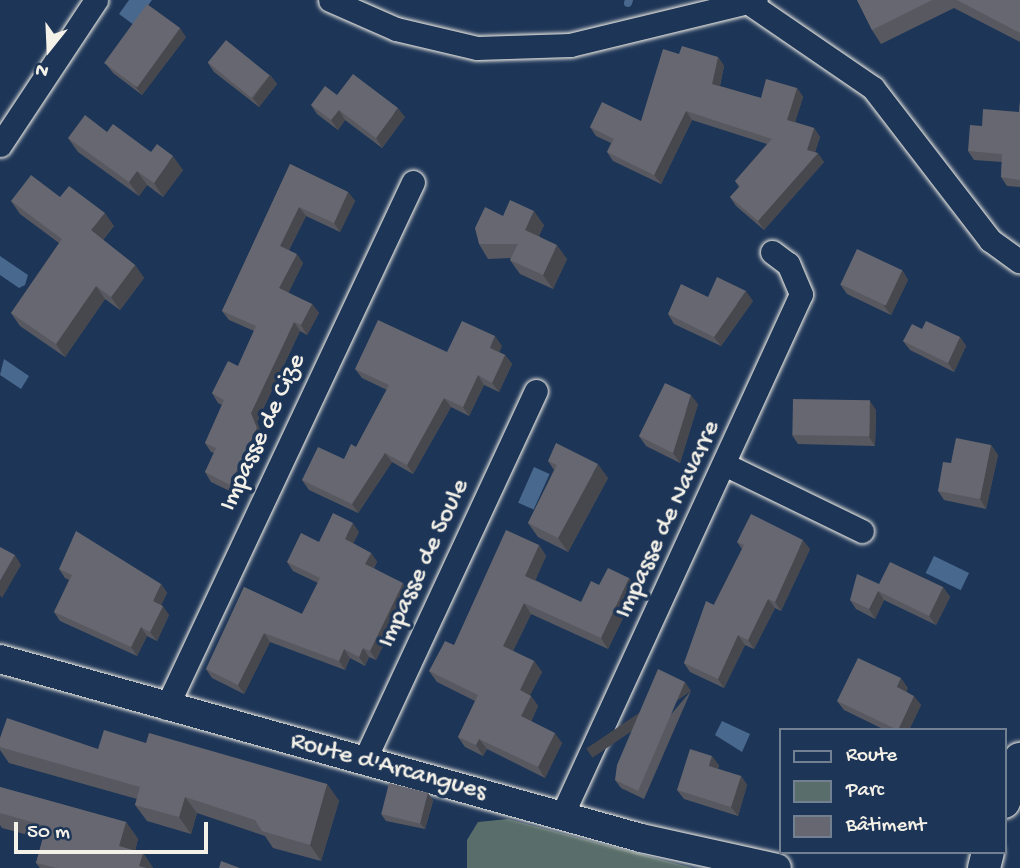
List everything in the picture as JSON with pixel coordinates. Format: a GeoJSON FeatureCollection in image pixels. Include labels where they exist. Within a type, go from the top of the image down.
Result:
{"type":"FeatureCollection","features":[{"type":"Feature","properties":{"kind":"main road"},"geometry":{"type":"LineString","coordinates":[[1006,797],[1020,759]]}},
{"type":"Feature","properties":{"kind":"street"},"geometry":{"type":"LineString","coordinates":[[0,145],[96,0]]}},
{"type":"Feature","properties":{"kind":"street"},"geometry":{"type":"LineString","coordinates":[[330,0],[396,29],[477,48],[570,45],[753,2],[873,88],[990,240],[1019,261]]}},
{"type":"Feature","properties":{"kind":"street","name":"Impasse de Cize"},"geometry":{"type":"LineString","coordinates":[[166,708],[413,181]]}},
{"type":"Feature","properties":{"kind":"street","name":"Impasse de Navarre"},"geometry":{"type":"LineString","coordinates":[[562,815],[726,465],[801,294],[788,264],[772,252]]}},
{"type":"Feature","properties":{"kind":"street","name":"Impasse de Soule"},"geometry":{"type":"LineString","coordinates":[[364,761],[536,391]]}},
{"type":"Feature","properties":{"kind":"street"},"geometry":{"type":"LineString","coordinates":[[726,465],[862,531]]}},
{"type":"Feature","properties":{"kind":"street","name":"Route d'Arcangues"},"geometry":{"type":"LineString","coordinates":[[0,659],[166,708],[562,815],[778,868]]}},
{"type":"Feature","properties":{"kind":"green space"},"geometry":{"type":"Polygon","coordinates":[[[508,819],[693,868],[467,868],[467,840],[478,822],[508,819]]]}},
{"type":"Feature","properties":{"kind":"water"},"geometry":{"type":"Polygon","coordinates":[[[129,0],[152,0],[134,25],[119,14],[129,0]]]}},
{"type":"Feature","properties":{"kind":"water"},"geometry":{"type":"Polygon","coordinates":[[[0,256],[28,275],[25,285],[19,288],[0,275],[0,256]]]}},
{"type":"Feature","properties":{"kind":"water"},"geometry":{"type":"Polygon","coordinates":[[[4,359],[29,376],[21,389],[0,375],[4,359]]]}},
{"type":"Feature","properties":{"kind":"water"},"geometry":{"type":"Polygon","coordinates":[[[534,467],[550,474],[534,510],[518,503],[534,467]]]}},
{"type":"Feature","properties":{"kind":"water"},"geometry":{"type":"Polygon","coordinates":[[[934,556],[969,573],[961,590],[926,573],[934,556]]]}},
{"type":"Feature","properties":{"kind":"water"},"geometry":{"type":"Polygon","coordinates":[[[722,721],[750,734],[742,752],[715,735],[722,721]]]}},
{"type":"Feature","properties":{"kind":"building"},"geometry":{"type":"Polygon","coordinates":[[[857,0],[932,0],[872,30],[857,0]]]}},
{"type":"Feature","properties":{"kind":"building"},"geometry":{"type":"Polygon","coordinates":[[[957,0],[1020,0],[1020,33],[957,0]]]}},
{"type":"Feature","properties":{"kind":"building"},"geometry":{"type":"Polygon","coordinates":[[[147,4],[180,28],[137,87],[104,63],[147,4]]]}},
{"type":"Feature","properties":{"kind":"building"},"geometry":{"type":"Polygon","coordinates":[[[226,40],[270,75],[251,98],[208,63],[226,40]]]}},
{"type":"Feature","properties":{"kind":"building"},"geometry":{"type":"Polygon","coordinates":[[[682,46],[718,57],[712,84],[761,98],[766,79],[797,88],[787,120],[814,128],[807,150],[818,153],[758,221],[730,197],[740,186],[735,181],[772,139],[686,111],[654,175],[607,152],[614,139],[590,127],[602,102],[641,121],[663,49],[679,54],[682,46]]]}},
{"type":"Feature","properties":{"kind":"building"},"geometry":{"type":"Polygon","coordinates":[[[353,74],[398,108],[376,138],[339,110],[331,120],[311,105],[325,86],[337,95],[353,74]]]}},
{"type":"Feature","properties":{"kind":"building"},"geometry":{"type":"Polygon","coordinates":[[[1020,101],[1020,180],[1001,177],[1002,154],[968,151],[970,125],[982,126],[983,109],[1019,112],[1020,101]]]}},
{"type":"Feature","properties":{"kind":"building"},"geometry":{"type":"Polygon","coordinates":[[[85,115],[107,132],[113,124],[151,152],[157,144],[173,156],[154,183],[137,171],[129,182],[68,138],[85,115]]]}},
{"type":"Feature","properties":{"kind":"building"},"geometry":{"type":"Polygon","coordinates":[[[290,164],[348,192],[334,223],[299,207],[280,246],[297,254],[279,288],[312,304],[301,325],[294,322],[251,413],[257,428],[230,485],[205,472],[216,448],[205,443],[224,400],[212,393],[228,361],[238,366],[256,326],[222,311],[290,164]]]}},
{"type":"Feature","properties":{"kind":"building"},"geometry":{"type":"Polygon","coordinates":[[[31,175],[60,197],[69,186],[105,213],[91,230],[135,265],[111,297],[96,286],[56,344],[11,313],[62,239],[11,201],[31,175]]]}},
{"type":"Feature","properties":{"kind":"building"},"geometry":{"type":"Polygon","coordinates":[[[510,200],[534,211],[525,230],[557,245],[543,275],[510,260],[518,244],[479,244],[475,228],[485,207],[503,216],[510,200]]]}},
{"type":"Feature","properties":{"kind":"building"},"geometry":{"type":"Polygon","coordinates":[[[857,249],[902,270],[886,305],[841,284],[857,249]]]}},
{"type":"Feature","properties":{"kind":"building"},"geometry":{"type":"Polygon","coordinates":[[[717,277],[746,291],[714,337],[668,314],[681,284],[708,297],[717,277]]]}},
{"type":"Feature","properties":{"kind":"building"},"geometry":{"type":"Polygon","coordinates":[[[378,320],[447,352],[462,321],[495,336],[490,348],[505,355],[492,383],[478,375],[463,407],[444,398],[407,465],[385,453],[352,504],[302,480],[318,447],[344,459],[351,444],[356,447],[389,385],[355,369],[378,320]]]}},
{"type":"Feature","properties":{"kind":"building"},"geometry":{"type":"Polygon","coordinates":[[[926,321],[960,337],[948,363],[903,341],[912,324],[922,329],[926,321]]]}},
{"type":"Feature","properties":{"kind":"building"},"geometry":{"type":"Polygon","coordinates":[[[665,383],[691,395],[673,453],[639,436],[665,383]]]}},
{"type":"Feature","properties":{"kind":"building"},"geometry":{"type":"Polygon","coordinates":[[[793,399],[870,400],[869,436],[792,435],[793,399]]]}},
{"type":"Feature","properties":{"kind":"building"},"geometry":{"type":"Polygon","coordinates":[[[956,438],[991,445],[980,499],[938,491],[943,462],[951,463],[956,438]]]}},
{"type":"Feature","properties":{"kind":"building"},"geometry":{"type":"Polygon","coordinates":[[[556,443],[598,464],[558,538],[528,523],[557,465],[548,461],[556,443]]]}},
{"type":"Feature","properties":{"kind":"building"},"geometry":{"type":"Polygon","coordinates":[[[333,513],[353,523],[345,539],[371,553],[365,564],[403,583],[370,651],[363,648],[359,657],[344,649],[339,661],[264,633],[238,685],[206,669],[244,587],[302,614],[320,578],[287,562],[301,533],[319,542],[333,513]]]}},
{"type":"Feature","properties":{"kind":"building"},"geometry":{"type":"Polygon","coordinates":[[[751,514],[803,540],[775,602],[768,599],[748,640],[738,635],[718,679],[684,663],[706,601],[714,605],[744,545],[737,542],[751,514]]]}},
{"type":"Feature","properties":{"kind":"building"},"geometry":{"type":"Polygon","coordinates":[[[506,530],[539,545],[525,576],[581,602],[591,581],[599,585],[608,568],[629,578],[601,638],[524,603],[503,646],[534,661],[520,690],[531,696],[521,716],[555,733],[538,767],[479,739],[476,745],[458,737],[478,695],[429,671],[445,641],[454,645],[506,530]]]}},
{"type":"Feature","properties":{"kind":"building"},"geometry":{"type":"Polygon","coordinates":[[[76,531],[161,584],[153,601],[163,606],[150,632],[141,627],[131,647],[54,612],[72,575],[59,569],[76,531]]]}},
{"type":"Feature","properties":{"kind":"building"},"geometry":{"type":"Polygon","coordinates":[[[0,547],[15,555],[0,581],[0,547]]]}},
{"type":"Feature","properties":{"kind":"building"},"geometry":{"type":"Polygon","coordinates":[[[890,562],[943,587],[929,616],[878,591],[869,609],[850,600],[857,574],[879,584],[890,562]]]}},
{"type":"Feature","properties":{"kind":"building"},"geometry":{"type":"Polygon","coordinates":[[[858,658],[901,678],[897,687],[914,696],[899,728],[837,701],[858,658]]]}},
{"type":"Feature","properties":{"kind":"building"},"geometry":{"type":"Polygon","coordinates":[[[658,669],[685,682],[638,791],[615,780],[617,765],[658,669]]]}},
{"type":"Feature","properties":{"kind":"building"},"geometry":{"type":"Polygon","coordinates":[[[7,718],[98,749],[104,730],[146,743],[149,733],[327,784],[310,845],[262,831],[255,820],[185,797],[179,817],[135,805],[140,787],[0,747],[0,738],[7,718]]]}},
{"type":"Feature","properties":{"kind":"building"},"geometry":{"type":"Polygon","coordinates":[[[690,749],[712,756],[709,766],[741,776],[731,807],[677,790],[690,749]]]}},
{"type":"Feature","properties":{"kind":"building"},"geometry":{"type":"Polygon","coordinates":[[[389,783],[428,793],[420,824],[381,814],[389,783]]]}},
{"type":"Feature","properties":{"kind":"building"},"geometry":{"type":"Polygon","coordinates":[[[0,787],[126,822],[119,846],[143,853],[139,866],[147,868],[57,868],[36,863],[46,826],[0,813],[0,787]]]}},
{"type":"Feature","properties":{"kind":"building"},"geometry":{"type":"Polygon","coordinates":[[[221,861],[240,868],[219,868],[221,861]]]}}]}
